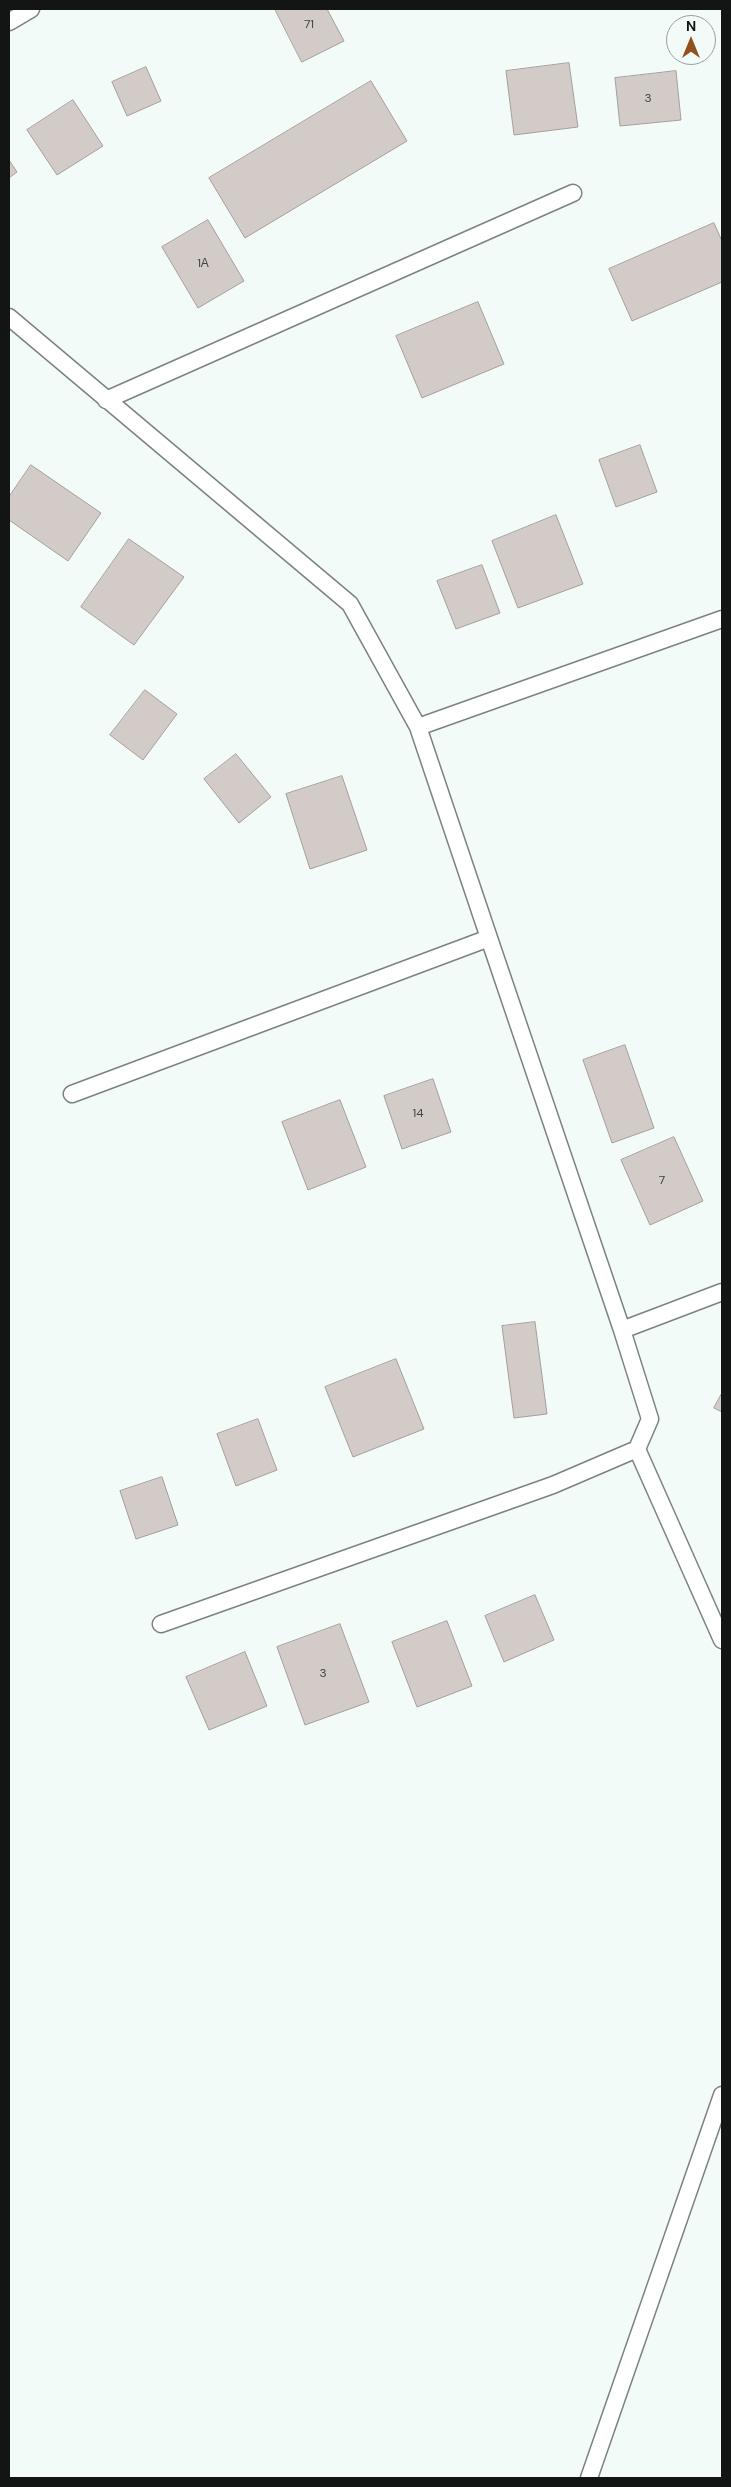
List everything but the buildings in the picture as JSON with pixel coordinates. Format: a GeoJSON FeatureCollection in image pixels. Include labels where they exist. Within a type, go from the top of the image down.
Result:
{"type":"FeatureCollection","features":[{"type":"Feature","properties":{"kind":"lane"},"geometry":{"type":"LineString","coordinates":[[9,22],[31,9]]}},
{"type":"Feature","properties":{"kind":"lane"},"geometry":{"type":"LineString","coordinates":[[106,400],[573,192]]}},
{"type":"Feature","properties":{"kind":"lane"},"geometry":{"type":"LineString","coordinates":[[9,317],[350,604],[418,727],[622,1330],[650,1419],[637,1450],[552,1485],[161,1624]]}},
{"type":"Feature","properties":{"kind":"lane"},"geometry":{"type":"LineString","coordinates":[[418,727],[722,619]]}},
{"type":"Feature","properties":{"kind":"lane"},"geometry":{"type":"LineString","coordinates":[[72,1094],[489,938]]}},
{"type":"Feature","properties":{"kind":"lane"},"geometry":{"type":"LineString","coordinates":[[622,1330],[722,1292]]}},
{"type":"Feature","properties":{"kind":"lane"},"geometry":{"type":"LineString","coordinates":[[637,1450],[722,1640]]}},
{"type":"Feature","properties":{"kind":"lane"},"geometry":{"type":"LineString","coordinates":[[589,2478],[722,2095]]}}]}
